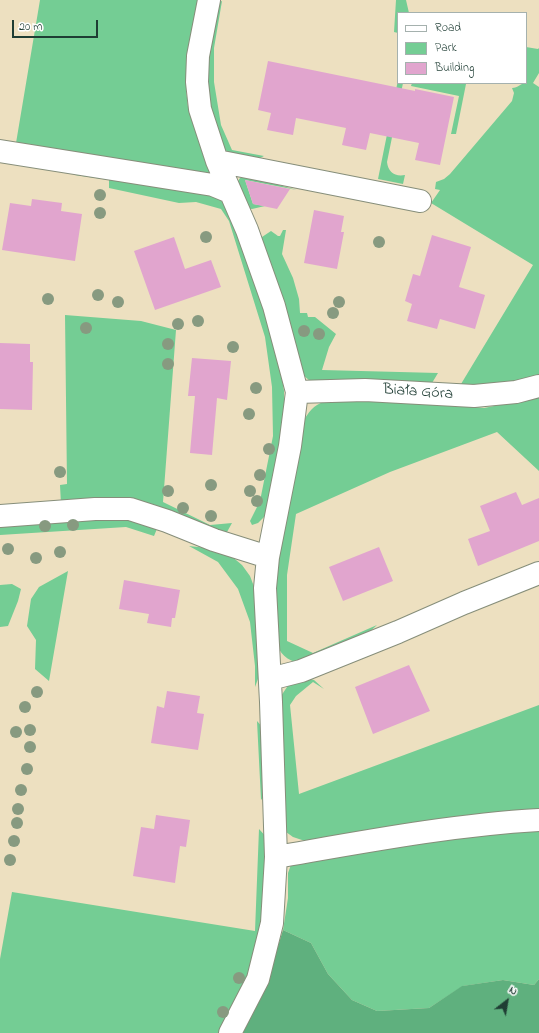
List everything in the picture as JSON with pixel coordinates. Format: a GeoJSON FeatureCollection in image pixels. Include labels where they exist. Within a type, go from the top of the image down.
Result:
{"type":"FeatureCollection","features":[{"type":"Feature","properties":{"kind":"street"},"geometry":{"type":"LineString","coordinates":[[209,0],[198,56],[197,82],[200,109],[217,161],[247,230],[274,306],[297,392],[290,446],[268,557],[265,588],[270,678],[276,857],[272,923],[258,979],[230,1033]]}},
{"type":"Feature","properties":{"kind":"street"},"geometry":{"type":"LineString","coordinates":[[0,151],[213,185],[230,192]]}},
{"type":"Feature","properties":{"kind":"street"},"geometry":{"type":"LineString","coordinates":[[217,161],[420,201]]}},
{"type":"Feature","properties":{"kind":"street","name":"Biała Góra"},"geometry":{"type":"LineString","coordinates":[[297,392],[365,390],[474,396],[516,392],[539,386]]}},
{"type":"Feature","properties":{"kind":"street"},"geometry":{"type":"LineString","coordinates":[[0,516],[96,509],[130,509],[168,521],[214,540],[268,557]]}},
{"type":"Feature","properties":{"kind":"street"},"geometry":{"type":"LineString","coordinates":[[270,678],[301,671],[539,573]]}},
{"type":"Feature","properties":{"kind":"street"},"geometry":{"type":"LineString","coordinates":[[276,857],[387,838],[512,821],[539,820]]}},
{"type":"Feature","properties":{"kind":"green space"},"geometry":{"type":"Polygon","coordinates":[[[40,0],[201,0],[186,89],[188,107],[214,175],[16,143],[40,0]]]}},
{"type":"Feature","properties":{"kind":"green space"},"geometry":{"type":"Polygon","coordinates":[[[396,0],[406,0],[409,12],[397,12],[397,33],[394,32],[396,0]]]}},
{"type":"Feature","properties":{"kind":"green space"},"geometry":{"type":"Polygon","coordinates":[[[222,1],[214,48],[214,82],[221,125],[232,150],[264,156],[254,161],[236,157],[222,148],[208,102],[206,59],[219,2],[222,1]]]}},
{"type":"Feature","properties":{"kind":"green space"},"geometry":{"type":"Polygon","coordinates":[[[527,47],[539,48],[539,73],[533,83],[539,87],[539,377],[530,380],[470,387],[461,384],[533,265],[431,203],[440,190],[435,189],[436,182],[444,179],[450,174],[512,101],[514,93],[512,88],[527,84],[527,47]]]}},
{"type":"Feature","properties":{"kind":"green space"},"geometry":{"type":"Polygon","coordinates":[[[397,84],[403,84],[387,162],[390,171],[398,175],[405,175],[403,184],[378,179],[397,84]]]}},
{"type":"Feature","properties":{"kind":"green space"},"geometry":{"type":"Polygon","coordinates":[[[412,84],[466,84],[456,134],[451,134],[459,96],[411,86],[412,84]]]}},
{"type":"Feature","properties":{"kind":"green space"},"geometry":{"type":"Polygon","coordinates":[[[82,173],[212,193],[228,202],[246,247],[279,357],[284,391],[284,426],[265,516],[258,523],[252,525],[250,521],[260,501],[273,436],[272,387],[265,337],[229,221],[221,209],[196,202],[179,203],[109,188],[109,180],[75,175],[82,173]]]}},
{"type":"Feature","properties":{"kind":"green space"},"geometry":{"type":"Polygon","coordinates":[[[246,176],[297,190],[245,180],[253,204],[265,206],[252,209],[245,208],[236,184],[240,178],[246,176]]]}},
{"type":"Feature","properties":{"kind":"green space"},"geometry":{"type":"Polygon","coordinates":[[[283,230],[286,230],[282,254],[293,278],[299,299],[300,313],[307,313],[308,317],[315,317],[336,334],[329,347],[322,370],[438,373],[432,383],[310,381],[303,375],[259,239],[271,231],[280,236],[283,230]]]}},
{"type":"Feature","properties":{"kind":"green space"},"geometry":{"type":"Polygon","coordinates":[[[65,315],[141,321],[176,330],[163,502],[210,525],[232,523],[227,532],[219,533],[61,504],[60,485],[67,484],[65,315]]]}},
{"type":"Feature","properties":{"kind":"green space"},"geometry":{"type":"Polygon","coordinates":[[[370,397],[484,408],[539,397],[539,471],[497,432],[390,472],[296,514],[287,575],[287,641],[313,653],[377,625],[365,636],[295,662],[284,656],[278,646],[273,629],[272,611],[278,550],[299,428],[307,415],[317,405],[323,402],[343,398],[370,397]]]}},
{"type":"Feature","properties":{"kind":"green space"},"geometry":{"type":"Polygon","coordinates":[[[115,514],[159,524],[154,536],[126,527],[0,535],[0,521],[115,514]]]}},
{"type":"Feature","properties":{"kind":"green space"},"geometry":{"type":"Polygon","coordinates":[[[189,546],[216,549],[230,555],[242,565],[250,576],[258,597],[262,668],[255,687],[255,666],[250,622],[238,589],[218,562],[189,546]]]}},
{"type":"Feature","properties":{"kind":"green space"},"geometry":{"type":"Polygon","coordinates":[[[68,571],[49,681],[35,669],[36,640],[27,626],[31,599],[39,587],[68,571]]]}},
{"type":"Feature","properties":{"kind":"green space"},"geometry":{"type":"Polygon","coordinates":[[[12,584],[21,589],[18,601],[8,626],[0,627],[0,585],[12,584]]]}},
{"type":"Feature","properties":{"kind":"green space"},"geometry":{"type":"Polygon","coordinates":[[[303,677],[314,680],[324,689],[313,682],[296,696],[290,705],[299,794],[539,705],[539,810],[305,841],[293,837],[286,832],[281,696],[289,684],[303,677]]]}},
{"type":"Feature","properties":{"kind":"green space"},"geometry":{"type":"Polygon","coordinates":[[[257,721],[264,729],[269,790],[261,800],[257,721]]]}},
{"type":"Feature","properties":{"kind":"green space"},"geometry":{"type":"Polygon","coordinates":[[[539,827],[539,979],[534,985],[503,980],[463,986],[429,1008],[377,1011],[352,1000],[328,974],[311,943],[283,930],[288,898],[288,873],[292,862],[539,827]]]}},
{"type":"Feature","properties":{"kind":"green space"},"geometry":{"type":"Polygon","coordinates":[[[259,829],[269,840],[259,954],[224,1033],[0,1033],[0,959],[12,892],[255,931],[259,829]]]}},
{"type":"Feature","properties":{"kind":"green space"},"geometry":{"type":"Polygon","coordinates":[[[283,930],[311,943],[328,974],[352,1000],[377,1011],[429,1008],[462,986],[503,980],[534,985],[539,979],[539,1033],[238,1033],[273,962],[283,930]]]}},
{"type":"Feature","properties":{"kind":"building"},"geometry":{"type":"Polygon","coordinates":[[[268,61],[415,91],[415,89],[454,97],[440,165],[415,160],[419,143],[370,133],[366,150],[342,145],[346,128],[296,118],[293,135],[267,130],[271,113],[258,110],[268,61]]]}},
{"type":"Feature","properties":{"kind":"building"},"geometry":{"type":"Polygon","coordinates":[[[245,180],[290,189],[277,209],[253,204],[245,180]]]}},
{"type":"Feature","properties":{"kind":"building"},"geometry":{"type":"Polygon","coordinates":[[[32,199],[62,203],[61,211],[82,214],[75,261],[2,250],[10,203],[31,206],[32,199]]]}},
{"type":"Feature","properties":{"kind":"building"},"geometry":{"type":"Polygon","coordinates":[[[314,210],[344,216],[341,232],[344,232],[337,269],[304,263],[314,210]]]}},
{"type":"Feature","properties":{"kind":"building"},"geometry":{"type":"Polygon","coordinates":[[[432,235],[471,247],[459,287],[485,295],[475,329],[440,319],[437,329],[407,321],[412,304],[405,301],[413,274],[420,276],[432,235]]]}},
{"type":"Feature","properties":{"kind":"building"},"geometry":{"type":"Polygon","coordinates":[[[174,237],[185,269],[211,260],[221,287],[155,310],[134,251],[174,237]]]}},
{"type":"Feature","properties":{"kind":"building"},"geometry":{"type":"Polygon","coordinates":[[[0,343],[30,344],[30,362],[33,362],[32,410],[0,409],[0,343]]]}},
{"type":"Feature","properties":{"kind":"building"},"geometry":{"type":"Polygon","coordinates":[[[192,358],[231,361],[227,400],[217,398],[212,455],[190,453],[195,396],[188,396],[192,358]]]}},
{"type":"Feature","properties":{"kind":"building"},"geometry":{"type":"Polygon","coordinates":[[[516,492],[522,505],[539,498],[539,541],[478,566],[468,539],[490,531],[480,506],[516,492]]]}},
{"type":"Feature","properties":{"kind":"building"},"geometry":{"type":"Polygon","coordinates":[[[379,547],[393,581],[343,601],[329,567],[379,547]]]}},
{"type":"Feature","properties":{"kind":"building"},"geometry":{"type":"Polygon","coordinates":[[[124,580],[180,590],[175,618],[172,618],[171,627],[147,623],[149,614],[119,609],[124,580]]]}},
{"type":"Feature","properties":{"kind":"building"},"geometry":{"type":"Polygon","coordinates":[[[409,665],[430,711],[373,734],[355,687],[409,665]]]}},
{"type":"Feature","properties":{"kind":"building"},"geometry":{"type":"Polygon","coordinates":[[[167,691],[200,696],[197,713],[204,714],[198,750],[151,743],[157,706],[164,708],[167,691]]]}},
{"type":"Feature","properties":{"kind":"building"},"geometry":{"type":"Polygon","coordinates":[[[156,815],[190,820],[186,847],[180,846],[175,883],[133,876],[141,827],[154,829],[156,815]]]}}]}
